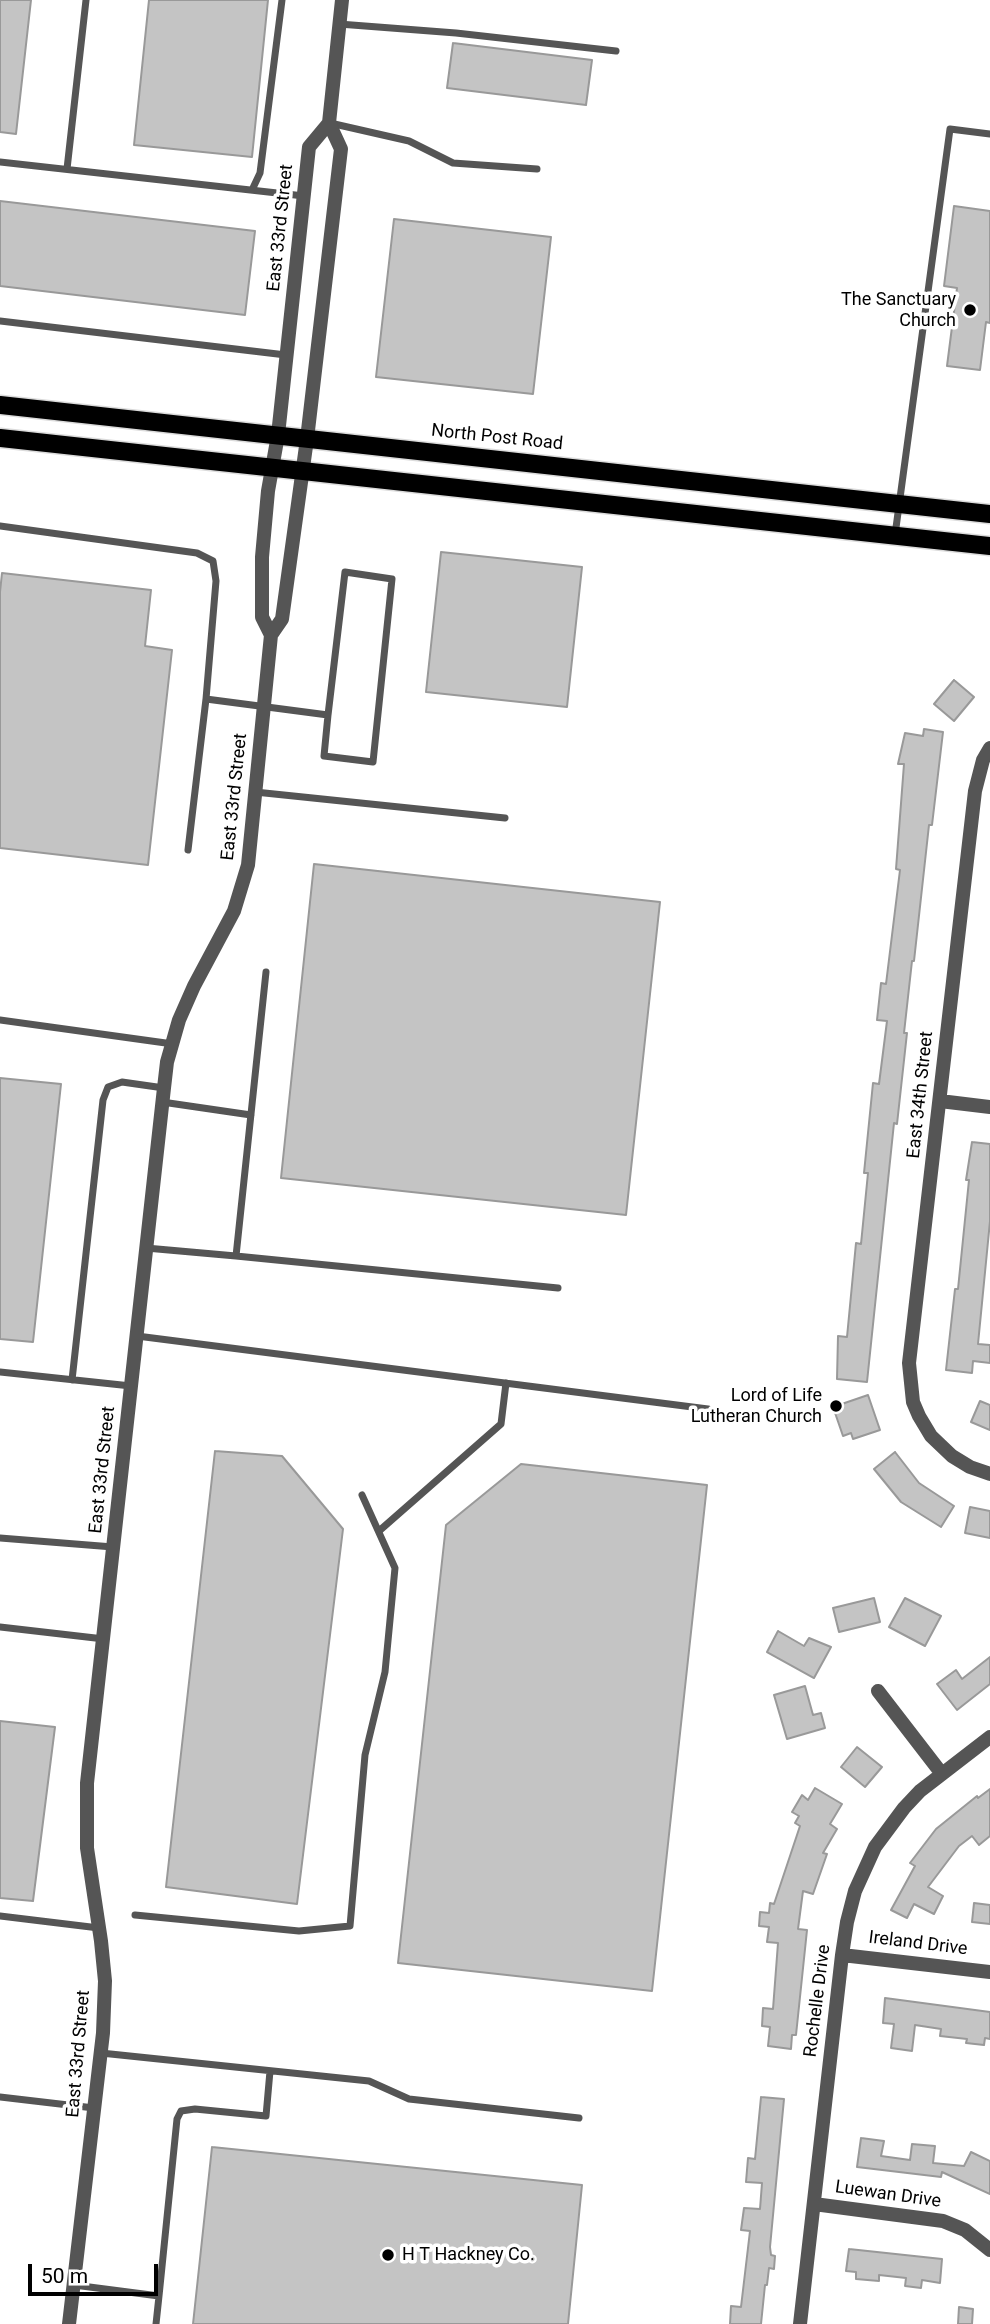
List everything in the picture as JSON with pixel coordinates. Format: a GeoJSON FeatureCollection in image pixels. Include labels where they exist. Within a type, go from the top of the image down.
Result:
{"type":"FeatureCollection","features":[{"type":"Feature","properties":{"kind":"main road","name":"North Post Road"},"geometry":{"type":"LineString","coordinates":[[0,405],[990,514]]}},
{"type":"Feature","properties":{"kind":"main road"},"geometry":{"type":"LineString","coordinates":[[0,438],[990,546]]}},
{"type":"Feature","properties":{"kind":"street","name":"East 33rd Street"},"geometry":{"type":"LineString","coordinates":[[69,2324],[101,2053],[105,1982],[90,1880],[86,1816],[163,1095],[180,1020],[194,986],[234,911],[248,865],[271,635],[282,619],[307,439],[341,149],[329,123],[342,0]]}},
{"type":"Feature","properties":{"kind":"street","name":"East 33rd Street"},"geometry":{"type":"LineString","coordinates":[[271,635],[262,617],[268,491],[278,435],[309,146],[329,123]]}},
{"type":"Feature","properties":{"kind":"street","name":"East 34th Street"},"geometry":{"type":"LineString","coordinates":[[990,748],[983,760],[975,791],[909,1363],[913,1402],[937,1442],[964,1464],[990,1474]]}},
{"type":"Feature","properties":{"kind":"street"},"geometry":{"type":"LineString","coordinates":[[940,1101],[990,1107]]}},
{"type":"Feature","properties":{"kind":"street"},"geometry":{"type":"LineString","coordinates":[[878,1691],[942,1774]]}},
{"type":"Feature","properties":{"kind":"street","name":"Rochelle Drive"},"geometry":{"type":"LineString","coordinates":[[800,2324],[842,1955],[855,1891],[875,1847],[914,1797],[990,1737]]}},
{"type":"Feature","properties":{"kind":"street","name":"Ireland Drive"},"geometry":{"type":"LineString","coordinates":[[842,1955],[990,1972]]}},
{"type":"Feature","properties":{"kind":"street","name":"Luewan Drive"},"geometry":{"type":"LineString","coordinates":[[814,2204],[943,2221],[965,2231],[990,2250]]}},
{"type":"Feature","properties":{"kind":"lane"},"geometry":{"type":"LineString","coordinates":[[67,169],[86,0]]}},
{"type":"Feature","properties":{"kind":"lane"},"geometry":{"type":"LineString","coordinates":[[252,190],[260,173],[282,0]]}},
{"type":"Feature","properties":{"kind":"lane"},"geometry":{"type":"LineString","coordinates":[[340,24],[456,33],[617,51]]}},
{"type":"Feature","properties":{"kind":"lane"},"geometry":{"type":"LineString","coordinates":[[329,123],[409,141],[453,163],[537,169]]}},
{"type":"Feature","properties":{"kind":"lane"},"geometry":{"type":"LineString","coordinates":[[895,535],[950,129],[990,134]]}},
{"type":"Feature","properties":{"kind":"lane"},"geometry":{"type":"LineString","coordinates":[[0,162],[304,196]]}},
{"type":"Feature","properties":{"kind":"lane"},"geometry":{"type":"LineString","coordinates":[[0,321],[286,355]]}},
{"type":"Feature","properties":{"kind":"lane"},"geometry":{"type":"LineString","coordinates":[[0,526],[197,553],[213,561],[216,581],[206,699],[188,850]]}},
{"type":"Feature","properties":{"kind":"lane"},"geometry":{"type":"LineString","coordinates":[[345,572],[392,579],[373,762],[324,756],[328,715],[345,572]]}},
{"type":"Feature","properties":{"kind":"lane"},"geometry":{"type":"LineString","coordinates":[[206,699],[328,715]]}},
{"type":"Feature","properties":{"kind":"lane"},"geometry":{"type":"LineString","coordinates":[[255,792],[505,818]]}},
{"type":"Feature","properties":{"kind":"lane"},"geometry":{"type":"LineString","coordinates":[[236,1256],[266,972]]}},
{"type":"Feature","properties":{"kind":"lane"},"geometry":{"type":"LineString","coordinates":[[0,1020],[173,1044]]}},
{"type":"Feature","properties":{"kind":"lane"},"geometry":{"type":"LineString","coordinates":[[72,1380],[103,1100],[108,1087],[122,1082],[163,1095],[251,1115]]}},
{"type":"Feature","properties":{"kind":"lane"},"geometry":{"type":"LineString","coordinates":[[146,1248],[558,1288]]}},
{"type":"Feature","properties":{"kind":"lane"},"geometry":{"type":"LineString","coordinates":[[136,1336],[708,1409]]}},
{"type":"Feature","properties":{"kind":"lane"},"geometry":{"type":"LineString","coordinates":[[0,1372],[131,1386]]}},
{"type":"Feature","properties":{"kind":"lane"},"geometry":{"type":"LineString","coordinates":[[379,1531],[501,1424],[506,1383]]}},
{"type":"Feature","properties":{"kind":"lane"},"geometry":{"type":"LineString","coordinates":[[135,1915],[299,1931],[351,1926],[365,1755],[385,1672],[395,1568],[362,1495]]}},
{"type":"Feature","properties":{"kind":"lane"},"geometry":{"type":"LineString","coordinates":[[0,1538],[114,1547]]}},
{"type":"Feature","properties":{"kind":"lane"},"geometry":{"type":"LineString","coordinates":[[0,1627],[104,1639]]}},
{"type":"Feature","properties":{"kind":"lane"},"geometry":{"type":"LineString","coordinates":[[0,1916],[99,1928]]}},
{"type":"Feature","properties":{"kind":"lane"},"geometry":{"type":"LineString","coordinates":[[101,2053],[369,2081],[409,2099],[579,2118]]}},
{"type":"Feature","properties":{"kind":"lane"},"geometry":{"type":"LineString","coordinates":[[156,2324],[177,2119],[181,2112],[195,2109],[266,2116],[270,2071]]}},
{"type":"Feature","properties":{"kind":"lane"},"geometry":{"type":"LineString","coordinates":[[0,2097],[94,2108]]}},
{"type":"Feature","properties":{"kind":"lane"},"geometry":{"type":"LineString","coordinates":[[74,2285],[159,2296]]}},
{"type":"Feature","properties":{"kind":"building"},"geometry":{"type":"Polygon","coordinates":[[[0,0],[31,0],[16,134],[0,132],[0,0]]]}},
{"type":"Feature","properties":{"kind":"building"},"geometry":{"type":"Polygon","coordinates":[[[149,0],[268,0],[252,157],[134,145],[149,0]]]}},
{"type":"Feature","properties":{"kind":"building"},"geometry":{"type":"Polygon","coordinates":[[[453,43],[592,60],[586,105],[447,88],[453,43]]]}},
{"type":"Feature","properties":{"kind":"building"},"geometry":{"type":"Polygon","coordinates":[[[0,201],[255,231],[245,315],[0,286],[0,201]]]}},
{"type":"Feature","properties":{"kind":"building"},"geometry":{"type":"Polygon","coordinates":[[[954,206],[990,211],[990,323],[986,322],[980,370],[947,366],[957,288],[944,286],[954,206]]]}},
{"type":"Feature","properties":{"kind":"building"},"geometry":{"type":"Polygon","coordinates":[[[394,219],[551,237],[533,394],[376,377],[394,219]]]}},
{"type":"Feature","properties":{"kind":"building"},"geometry":{"type":"Polygon","coordinates":[[[441,552],[582,567],[567,707],[426,692],[441,552]]]}},
{"type":"Feature","properties":{"kind":"building"},"geometry":{"type":"Polygon","coordinates":[[[2,573],[151,590],[145,646],[172,650],[148,865],[0,848],[2,573]]]}},
{"type":"Feature","properties":{"kind":"building"},"geometry":{"type":"Polygon","coordinates":[[[954,680],[974,697],[954,721],[934,704],[954,680]]]}},
{"type":"Feature","properties":{"kind":"building"},"geometry":{"type":"Polygon","coordinates":[[[924,729],[943,732],[912,961],[904,1033],[907,1033],[897,1124],[894,1123],[867,1382],[837,1379],[838,1336],[847,1337],[856,1243],[861,1244],[868,1173],[864,1173],[873,1083],[879,1084],[887,1021],[877,1020],[881,983],[886,984],[900,870],[896,869],[904,764],[898,764],[905,733],[923,736],[924,729]]]}},
{"type":"Feature","properties":{"kind":"building"},"geometry":{"type":"Polygon","coordinates":[[[314,864],[660,902],[626,1215],[281,1178],[314,864]]]}},
{"type":"Feature","properties":{"kind":"building"},"geometry":{"type":"Polygon","coordinates":[[[0,1078],[61,1084],[33,1342],[0,1339],[0,1078]]]}},
{"type":"Feature","properties":{"kind":"building"},"geometry":{"type":"Polygon","coordinates":[[[972,1142],[990,1144],[990,1221],[978,1344],[990,1345],[990,1363],[973,1361],[972,1373],[946,1370],[955,1289],[958,1289],[969,1180],[966,1180],[972,1142]]]}},
{"type":"Feature","properties":{"kind":"building"},"geometry":{"type":"Polygon","coordinates":[[[868,1395],[880,1430],[853,1439],[851,1433],[843,1436],[833,1407],[868,1395]]]}},
{"type":"Feature","properties":{"kind":"building"},"geometry":{"type":"Polygon","coordinates":[[[980,1401],[990,1405],[990,1430],[971,1422],[980,1401]]]}},
{"type":"Feature","properties":{"kind":"building"},"geometry":{"type":"Polygon","coordinates":[[[215,1451],[282,1456],[343,1529],[297,1904],[166,1887],[215,1451]]]}},
{"type":"Feature","properties":{"kind":"building"},"geometry":{"type":"Polygon","coordinates":[[[895,1452],[919,1483],[954,1506],[941,1527],[901,1502],[874,1469],[895,1452]]]}},
{"type":"Feature","properties":{"kind":"building"},"geometry":{"type":"Polygon","coordinates":[[[521,1464],[707,1485],[652,1991],[398,1963],[446,1525],[521,1464]]]}},
{"type":"Feature","properties":{"kind":"building"},"geometry":{"type":"Polygon","coordinates":[[[970,1507],[990,1511],[990,1538],[965,1533],[970,1507]]]}},
{"type":"Feature","properties":{"kind":"building"},"geometry":{"type":"Polygon","coordinates":[[[874,1598],[880,1622],[839,1632],[833,1608],[874,1598]]]}},
{"type":"Feature","properties":{"kind":"building"},"geometry":{"type":"Polygon","coordinates":[[[905,1598],[941,1616],[925,1646],[889,1627],[905,1598]]]}},
{"type":"Feature","properties":{"kind":"building"},"geometry":{"type":"Polygon","coordinates":[[[778,1631],[804,1646],[809,1638],[831,1647],[814,1678],[767,1652],[778,1631]]]}},
{"type":"Feature","properties":{"kind":"building"},"geometry":{"type":"Polygon","coordinates":[[[990,1657],[990,1684],[957,1710],[937,1684],[956,1670],[962,1679],[990,1657]]]}},
{"type":"Feature","properties":{"kind":"building"},"geometry":{"type":"Polygon","coordinates":[[[805,1686],[813,1715],[821,1713],[825,1728],[787,1739],[774,1695],[805,1686]]]}},
{"type":"Feature","properties":{"kind":"building"},"geometry":{"type":"Polygon","coordinates":[[[0,1721],[55,1727],[33,1901],[0,1898],[0,1721]]]}},
{"type":"Feature","properties":{"kind":"building"},"geometry":{"type":"Polygon","coordinates":[[[857,1747],[882,1767],[865,1787],[841,1767],[857,1747]]]}},
{"type":"Feature","properties":{"kind":"building"},"geometry":{"type":"Polygon","coordinates":[[[815,1788],[842,1804],[830,1824],[837,1829],[823,1853],[827,1854],[813,1894],[803,1891],[798,1929],[807,1930],[796,2035],[792,2035],[791,2049],[768,2046],[770,2027],[762,2026],[763,2008],[773,2009],[778,1943],[767,1942],[769,1927],[759,1926],[760,1912],[769,1913],[770,1903],[774,1904],[800,1826],[795,1823],[799,1816],[792,1812],[802,1795],[808,1800],[815,1788]]]}},
{"type":"Feature","properties":{"kind":"building"},"geometry":{"type":"Polygon","coordinates":[[[990,1789],[990,1836],[979,1845],[972,1836],[959,1846],[928,1887],[943,1896],[934,1914],[914,1904],[907,1918],[891,1910],[915,1866],[910,1863],[936,1829],[977,1796],[978,1798],[990,1789]]]}},
{"type":"Feature","properties":{"kind":"building"},"geometry":{"type":"Polygon","coordinates":[[[974,1903],[990,1905],[990,1924],[972,1922],[974,1903]]]}},
{"type":"Feature","properties":{"kind":"building"},"geometry":{"type":"Polygon","coordinates":[[[885,1998],[990,2012],[990,2039],[985,2038],[984,2045],[966,2043],[967,2039],[940,2036],[941,2029],[915,2025],[912,2051],[891,2048],[894,2024],[883,2023],[885,1998]]]}},
{"type":"Feature","properties":{"kind":"building"},"geometry":{"type":"Polygon","coordinates":[[[761,2097],[784,2099],[770,2247],[771,2255],[775,2256],[774,2269],[769,2268],[761,2324],[730,2324],[731,2306],[741,2307],[750,2231],[741,2230],[744,2208],[760,2209],[762,2183],[746,2182],[748,2158],[755,2159],[761,2097]]]}},
{"type":"Feature","properties":{"kind":"building"},"geometry":{"type":"Polygon","coordinates":[[[861,2138],[884,2141],[881,2156],[910,2160],[912,2144],[935,2146],[933,2163],[964,2166],[971,2152],[990,2161],[990,2194],[942,2172],[941,2177],[857,2167],[861,2138]]]}},
{"type":"Feature","properties":{"kind":"building","name":"H T Hackney Co."},"geometry":{"type":"Polygon","coordinates":[[[212,2147],[582,2185],[568,2324],[193,2324],[212,2147]]]}},
{"type":"Feature","properties":{"kind":"building"},"geometry":{"type":"Polygon","coordinates":[[[849,2249],[942,2259],[940,2283],[922,2280],[921,2288],[905,2286],[906,2278],[879,2275],[879,2281],[856,2279],[856,2272],[846,2271],[849,2249]]]}},
{"type":"Feature","properties":{"kind":"building"},"geometry":{"type":"Polygon","coordinates":[[[959,2307],[973,2309],[972,2324],[958,2324],[959,2307]]]}},
{"type":"Feature","properties":{"kind":"place","name":"The Sanctuary Church"},"geometry":{"type":"Point","coordinates":[970,310]}},
{"type":"Feature","properties":{"kind":"place","name":"Lord of Life Lutheran Church"},"geometry":{"type":"Point","coordinates":[836,1406]}},
{"type":"Feature","properties":{"kind":"place","name":"H T Hackney Co."},"geometry":{"type":"Point","coordinates":[388,2255]}}]}
